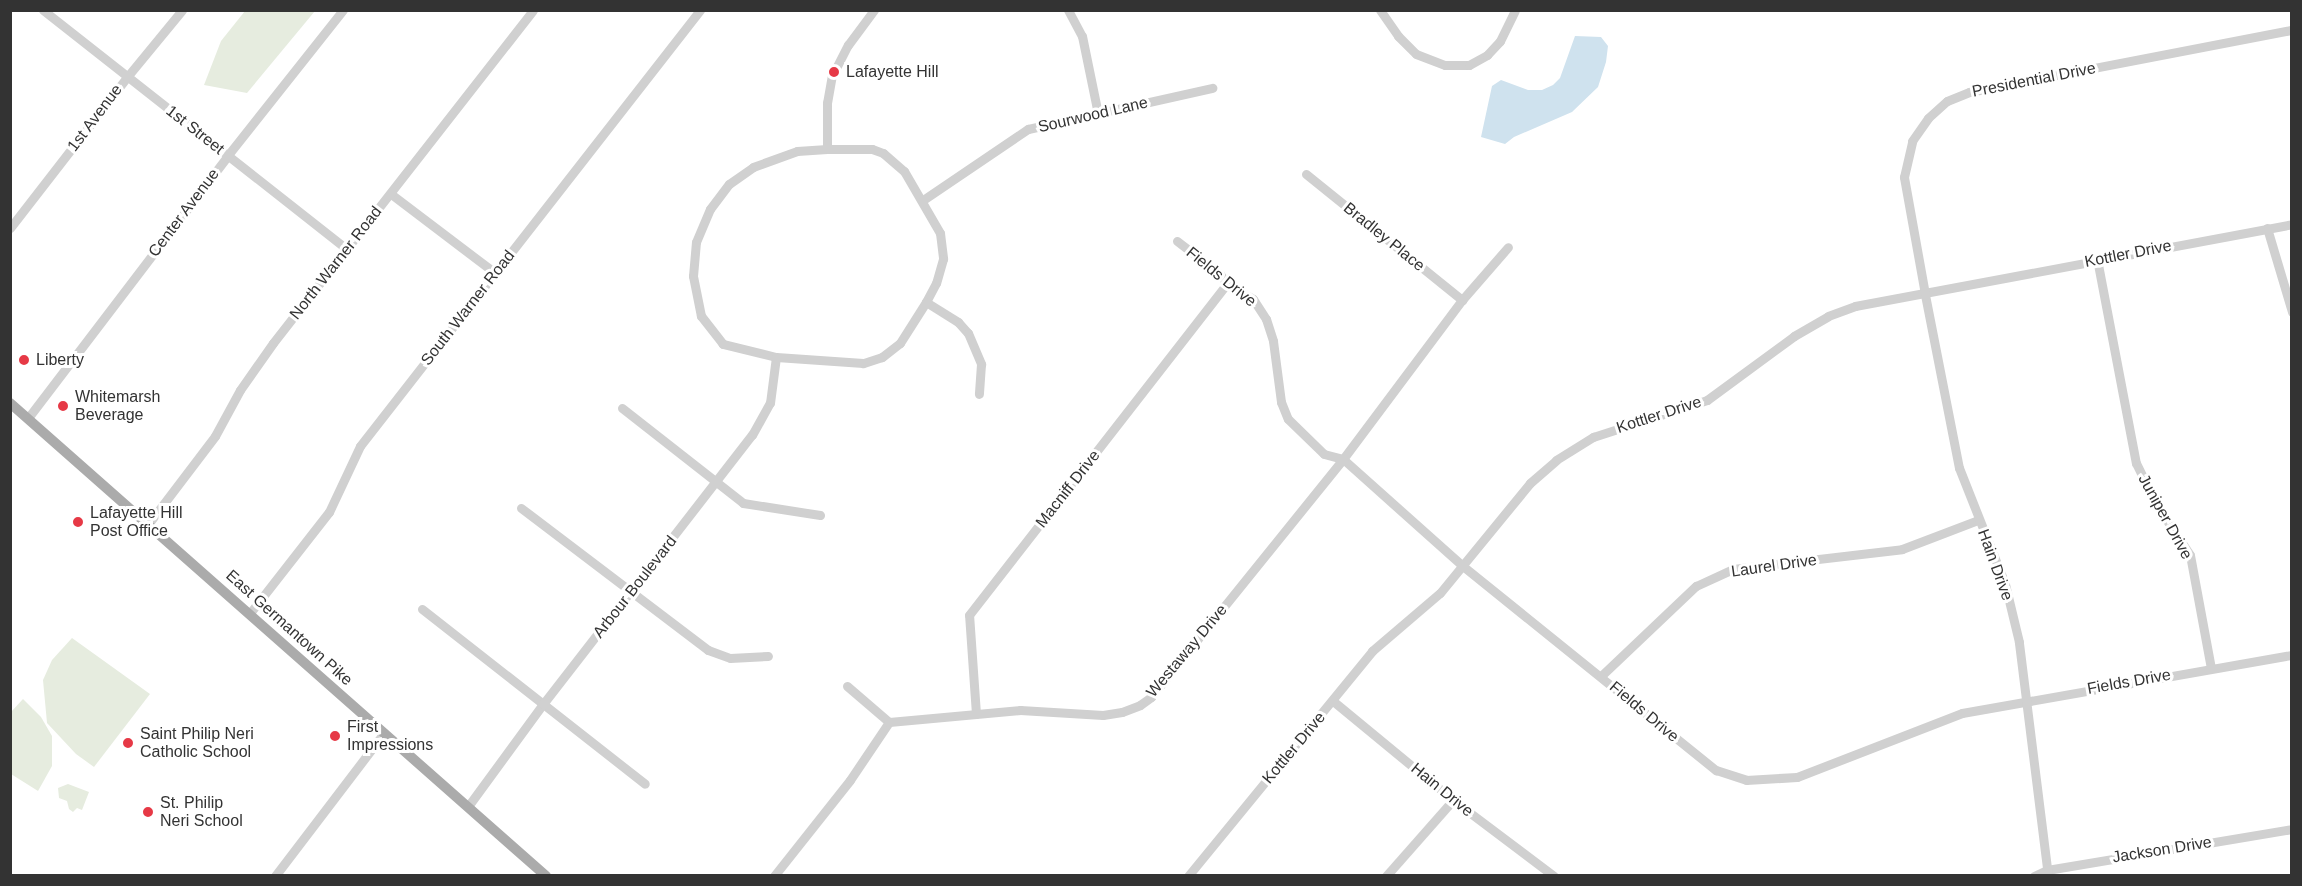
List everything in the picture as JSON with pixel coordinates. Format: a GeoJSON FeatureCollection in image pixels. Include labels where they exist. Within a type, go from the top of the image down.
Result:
{"type":"FeatureCollection","features":[{"type":"Feature","properties":{"kind":"main road","name":"East Germantown Pike"},"geometry":{"type":"LineString","coordinates":[[10,403],[149,523],[384,733],[469,805],[546,876]]}},
{"type":"Feature","properties":{"kind":"street","name":"1st Street"},"geometry":{"type":"LineString","coordinates":[[43,10],[348,250]]}},
{"type":"Feature","properties":{"kind":"street","name":"1st Avenue"},"geometry":{"type":"LineString","coordinates":[[10,228],[182,10]]}},
{"type":"Feature","properties":{"kind":"street","name":"Center Avenue"},"geometry":{"type":"LineString","coordinates":[[28,418],[228,155],[343,10]]}},
{"type":"Feature","properties":{"kind":"street","name":"North Warner Road"},"geometry":{"type":"LineString","coordinates":[[149,523],[215,436],[240,390],[273,343],[348,250],[533,10]]}},
{"type":"Feature","properties":{"kind":"street","name":"South Warner Road"},"geometry":{"type":"LineString","coordinates":[[250,613],[329,513],[360,446],[700,10]]}},
{"type":"Feature","properties":{"kind":"street"},"geometry":{"type":"LineString","coordinates":[[827,149],[827,103],[832,76],[848,45],[874,10]]}},
{"type":"Feature","properties":{"kind":"street"},"geometry":{"type":"LineString","coordinates":[[1068,10],[1082,36],[1098,114]]}},
{"type":"Feature","properties":{"kind":"street"},"geometry":{"type":"LineString","coordinates":[[1380,10],[1398,36],[1416,54],[1445,64],[1461,65],[1469,65],[1487,55],[1500,42],[1515,10]]}},
{"type":"Feature","properties":{"kind":"street","name":"Presidential Drive"},"geometry":{"type":"LineString","coordinates":[[1925,294],[1904,177],[1912,141],[1928,118],[1947,101],[1969,92],[2292,30]]}},
{"type":"Feature","properties":{"kind":"street","name":"Sourwood Lane"},"geometry":{"type":"LineString","coordinates":[[923,200],[1021,133],[1212,88]]}},
{"type":"Feature","properties":{"kind":"street"},"geometry":{"type":"LineString","coordinates":[[827,149],[872,149],[883,153],[904,171],[923,200],[936,222],[942,245],[940,270],[926,302],[900,343],[872,361],[849,364],[776,357],[723,344],[708,327],[698,304],[693,276],[696,242],[710,209],[729,184],[740,175],[782,155],[827,149]]}},
{"type":"Feature","properties":{"kind":"street","name":"Bradley Place"},"geometry":{"type":"LineString","coordinates":[[1306,174],[1462,300]]}},
{"type":"Feature","properties":{"kind":"street"},"geometry":{"type":"LineString","coordinates":[[391,194],[495,273]]}},
{"type":"Feature","properties":{"kind":"street","name":"Kottler Drive"},"geometry":{"type":"LineString","coordinates":[[1188,876],[1372,651],[1440,593],[1464,567],[1530,483],[1556,460],[1593,436],[1707,400],[1794,336],[1828,316],[1855,306],[2292,224]]}},
{"type":"Feature","properties":{"kind":"street"},"geometry":{"type":"LineString","coordinates":[[2268,228],[2292,312]]}},
{"type":"Feature","properties":{"kind":"street","name":"Fields Drive"},"geometry":{"type":"LineString","coordinates":[[1177,241],[1220,274],[1227,284],[1253,299],[1266,319],[1273,341],[1281,402],[1288,419],[1324,454],[1343,459],[1464,567],[1716,770],[1746,780],[1797,777],[1962,713],[2292,655]]}},
{"type":"Feature","properties":{"kind":"street","name":"Westaway Drive"},"geometry":{"type":"LineString","coordinates":[[889,722],[1020,710],[1103,715],[1140,705],[1152,697],[1343,459],[1462,300],[1508,247]]}},
{"type":"Feature","properties":{"kind":"street","name":"Juniper Drive"},"geometry":{"type":"LineString","coordinates":[[2097,260],[2136,463],[2156,504],[2190,555],[2211,668]]}},
{"type":"Feature","properties":{"kind":"street","name":"Macniff Drive"},"geometry":{"type":"LineString","coordinates":[[976,714],[969,615],[1227,284]]}},
{"type":"Feature","properties":{"kind":"street","name":"Hain Drive"},"geometry":{"type":"LineString","coordinates":[[1925,294],[1959,468],[1978,520],[2006,584],[2028,700],[2047,873]]}},
{"type":"Feature","properties":{"kind":"street"},"geometry":{"type":"LineString","coordinates":[[926,302],[958,322],[968,333],[981,364],[979,394]]}},
{"type":"Feature","properties":{"kind":"street","name":"Arbour Boulevard"},"geometry":{"type":"LineString","coordinates":[[469,805],[543,704],[717,483],[763,418],[773,391],[776,357]]}},
{"type":"Feature","properties":{"kind":"street"},"geometry":{"type":"LineString","coordinates":[[622,408],[732,496],[752,506],[820,515]]}},
{"type":"Feature","properties":{"kind":"street"},"geometry":{"type":"LineString","coordinates":[[520,508],[700,645],[715,653],[739,659],[768,656]]}},
{"type":"Feature","properties":{"kind":"street","name":"Laurel Drive"},"geometry":{"type":"LineString","coordinates":[[1601,676],[1696,586],[1733,569],[1902,549],[1978,520]]}},
{"type":"Feature","properties":{"kind":"street"},"geometry":{"type":"LineString","coordinates":[[422,609],[645,784]]}},
{"type":"Feature","properties":{"kind":"street"},"geometry":{"type":"LineString","coordinates":[[774,876],[850,780],[889,722],[847,686]]}},
{"type":"Feature","properties":{"kind":"street","name":"Hain Drive"},"geometry":{"type":"LineString","coordinates":[[1333,701],[1453,800],[1554,876]]}},
{"type":"Feature","properties":{"kind":"street"},"geometry":{"type":"LineString","coordinates":[[275,876],[384,733]]}},
{"type":"Feature","properties":{"kind":"street"},"geometry":{"type":"LineString","coordinates":[[1386,876],[1453,800]]}},
{"type":"Feature","properties":{"kind":"street","name":"Jackson Drive"},"geometry":{"type":"LineString","coordinates":[[2034,876],[2292,829]]}},
{"type":"Feature","properties":{"kind":"shaded area"},"geometry":{"type":"Polygon","coordinates":[[[245,11],[315,11],[247,93],[204,85],[221,41],[245,11]]]}},
{"type":"Feature","properties":{"kind":"shaded area"},"geometry":{"type":"Polygon","coordinates":[[[72,638],[150,694],[94,767],[76,754],[47,723],[43,680],[52,660],[72,638]]]}},
{"type":"Feature","properties":{"kind":"shaded area"},"geometry":{"type":"Polygon","coordinates":[[[23,699],[41,717],[52,736],[52,766],[38,791],[11,774],[11,712],[23,699]]]}},
{"type":"Feature","properties":{"kind":"shaded area"},"geometry":{"type":"Polygon","coordinates":[[[68,784],[89,792],[82,810],[77,808],[73,812],[69,809],[67,801],[59,798],[58,788],[68,784]]]}},
{"type":"Feature","properties":{"kind":"water"},"geometry":{"type":"Polygon","coordinates":[[[1575,36],[1601,37],[1608,46],[1606,62],[1598,87],[1572,112],[1514,137],[1505,144],[1481,137],[1492,86],[1501,80],[1528,90],[1542,90],[1553,85],[1560,78],[1575,36]]]}},
{"type":"Feature","properties":{"kind":"place","name":"Lafayette Hill"},"geometry":{"type":"Point","coordinates":[834,72]}},
{"type":"Feature","properties":{"kind":"place","name":"Liberty"},"geometry":{"type":"Point","coordinates":[24,360]}},
{"type":"Feature","properties":{"kind":"place","name":"Whitemarsh Beverage"},"geometry":{"type":"Point","coordinates":[63,406]}},
{"type":"Feature","properties":{"kind":"place","name":"Lafayette Hill Post Office"},"geometry":{"type":"Point","coordinates":[78,522]}},
{"type":"Feature","properties":{"kind":"place","name":"First Impressions"},"geometry":{"type":"Point","coordinates":[335,736]}},
{"type":"Feature","properties":{"kind":"place","name":"Saint Philip Neri Catholic School"},"geometry":{"type":"Point","coordinates":[128,743]}},
{"type":"Feature","properties":{"kind":"place","name":"St. Philip Neri School"},"geometry":{"type":"Point","coordinates":[148,812]}}]}
